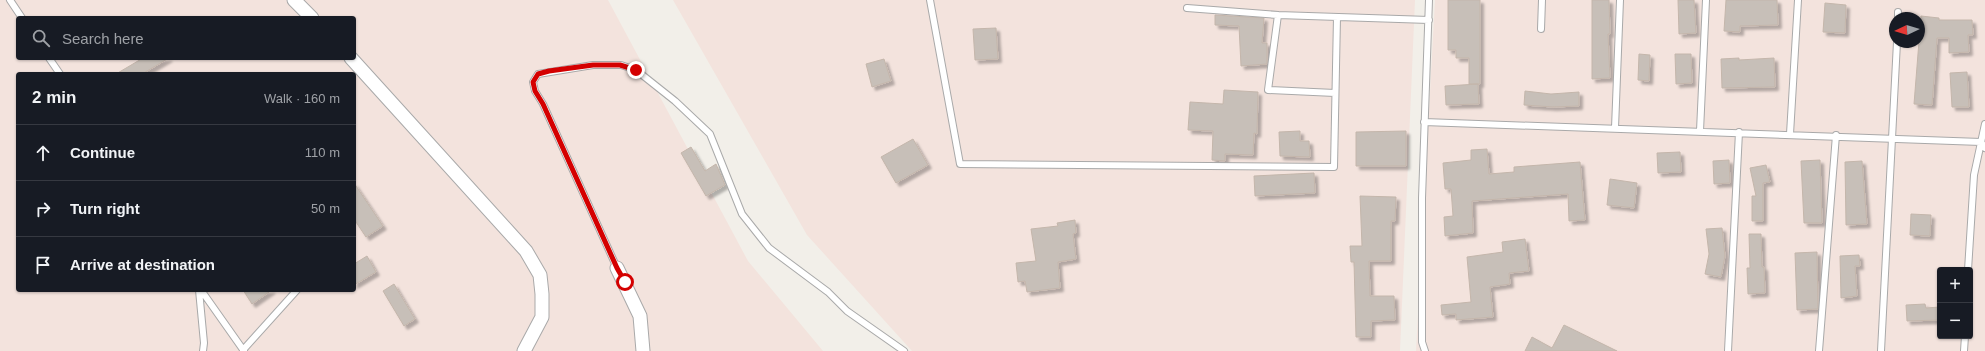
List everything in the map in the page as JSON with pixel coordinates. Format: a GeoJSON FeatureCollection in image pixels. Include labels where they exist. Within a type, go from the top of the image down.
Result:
{"type":"FeatureCollection","features":[{"type":"Feature","properties":{"kind":"street"},"geometry":{"type":"LineString","coordinates":[[294,0],[310,16]]}},
{"type":"Feature","properties":{"kind":"street"},"geometry":{"type":"LineString","coordinates":[[353,60],[526,251],[540,275],[542,317],[524,351]]}},
{"type":"Feature","properties":{"kind":"street"},"geometry":{"type":"LineString","coordinates":[[617,268],[640,316],[643,351]]}},
{"type":"Feature","properties":{"kind":"lane"},"geometry":{"type":"LineString","coordinates":[[10,0],[21,16]]}},
{"type":"Feature","properties":{"kind":"lane"},"geometry":{"type":"LineString","coordinates":[[930,0],[960,164],[1334,166],[1337,17]]}},
{"type":"Feature","properties":{"kind":"lane"},"geometry":{"type":"LineString","coordinates":[[1425,351],[1422,342],[1424,122],[1429,0]]}},
{"type":"Feature","properties":{"kind":"lane"},"geometry":{"type":"LineString","coordinates":[[1541,30],[1542,0]]}},
{"type":"Feature","properties":{"kind":"lane"},"geometry":{"type":"LineString","coordinates":[[1615,128],[1620,0]]}},
{"type":"Feature","properties":{"kind":"lane"},"geometry":{"type":"LineString","coordinates":[[1700,131],[1706,0]]}},
{"type":"Feature","properties":{"kind":"lane"},"geometry":{"type":"LineString","coordinates":[[1790,134],[1798,0]]}},
{"type":"Feature","properties":{"kind":"lane"},"geometry":{"type":"LineString","coordinates":[[1187,8],[1278,15],[1428,20]]}},
{"type":"Feature","properties":{"kind":"lane"},"geometry":{"type":"LineString","coordinates":[[1278,15],[1268,90],[1335,93]]}},
{"type":"Feature","properties":{"kind":"lane"},"geometry":{"type":"LineString","coordinates":[[1881,351],[1896,48]]}},
{"type":"Feature","properties":{"kind":"lane"},"geometry":{"type":"LineString","coordinates":[[50,60],[59,72]]}},
{"type":"Feature","properties":{"kind":"lane"},"geometry":{"type":"LineString","coordinates":[[617,268],[543,104],[535,91],[533,82],[538,74],[593,65],[620,65],[636,70],[675,101],[710,134],[742,214],[769,248],[828,292],[847,311],[904,351]]}},
{"type":"Feature","properties":{"kind":"lane"},"geometry":{"type":"LineString","coordinates":[[1424,122],[1836,135],[1981,142]]}},
{"type":"Feature","properties":{"kind":"lane"},"geometry":{"type":"LineString","coordinates":[[1968,267],[1974,175],[1985,124]]}},
{"type":"Feature","properties":{"kind":"lane"},"geometry":{"type":"LineString","coordinates":[[1728,351],[1739,132]]}},
{"type":"Feature","properties":{"kind":"lane"},"geometry":{"type":"LineString","coordinates":[[1819,351],[1836,135]]}},
{"type":"Feature","properties":{"kind":"lane"},"geometry":{"type":"LineString","coordinates":[[1981,142],[1985,148]]}},
{"type":"Feature","properties":{"kind":"lane"},"geometry":{"type":"LineString","coordinates":[[200,292],[204,343],[203,351]]}},
{"type":"Feature","properties":{"kind":"lane"},"geometry":{"type":"LineString","coordinates":[[201,292],[243,350],[294,292]]}},
{"type":"Feature","properties":{"kind":"lane"},"geometry":{"type":"LineString","coordinates":[[1964,351],[1965,339]]}},
{"type":"Feature","properties":{"kind":"shaded area"},"geometry":{"type":"Polygon","coordinates":[[[0,0],[608,0],[748,261],[823,351],[0,351],[0,0]]]}},
{"type":"Feature","properties":{"kind":"shaded area"},"geometry":{"type":"Polygon","coordinates":[[[673,0],[1415,0],[1400,351],[912,351],[807,235],[673,0]]]}},
{"type":"Feature","properties":{"kind":"shaded area"},"geometry":{"type":"Polygon","coordinates":[[[1435,0],[1985,0],[1985,351],[1416,351],[1435,0]]]}},
{"type":"Feature","properties":{"kind":"building"},"geometry":{"type":"Polygon","coordinates":[[[1448,0],[1480,0],[1480,84],[1469,84],[1469,58],[1456,58],[1456,50],[1448,50],[1448,0]]]}},
{"type":"Feature","properties":{"kind":"building"},"geometry":{"type":"Polygon","coordinates":[[[1592,0],[1609,0],[1610,34],[1608,34],[1610,78],[1592,79],[1592,0]]]}},
{"type":"Feature","properties":{"kind":"building"},"geometry":{"type":"Polygon","coordinates":[[[1678,0],[1694,0],[1696,33],[1679,34],[1678,0]]]}},
{"type":"Feature","properties":{"kind":"building"},"geometry":{"type":"Polygon","coordinates":[[[1726,0],[1777,0],[1778,25],[1740,26],[1740,32],[1724,31],[1726,0]]]}},
{"type":"Feature","properties":{"kind":"building"},"geometry":{"type":"Polygon","coordinates":[[[1825,3],[1846,5],[1845,33],[1823,32],[1825,3]]]}},
{"type":"Feature","properties":{"kind":"building"},"geometry":{"type":"Polygon","coordinates":[[[1215,15],[1264,18],[1262,43],[1267,43],[1267,64],[1241,66],[1239,26],[1215,25],[1215,15]]]}},
{"type":"Feature","properties":{"kind":"building"},"geometry":{"type":"Polygon","coordinates":[[[1925,16],[1939,18],[1939,20],[1972,20],[1973,35],[1968,35],[1969,52],[1949,53],[1949,38],[1937,38],[1932,105],[1914,104],[1918,48],[1925,48],[1925,16]]]}},
{"type":"Feature","properties":{"kind":"building"},"geometry":{"type":"Polygon","coordinates":[[[996,28],[998,59],[975,60],[973,29],[996,28]]]}},
{"type":"Feature","properties":{"kind":"building"},"geometry":{"type":"Polygon","coordinates":[[[1639,54],[1650,55],[1649,81],[1638,80],[1639,54]]]}},
{"type":"Feature","properties":{"kind":"building"},"geometry":{"type":"Polygon","coordinates":[[[1675,54],[1691,54],[1692,83],[1676,84],[1675,54]]]}},
{"type":"Feature","properties":{"kind":"building"},"geometry":{"type":"Polygon","coordinates":[[[1739,58],[1739,60],[1774,58],[1775,87],[1722,88],[1721,59],[1739,58]]]}},
{"type":"Feature","properties":{"kind":"building"},"geometry":{"type":"Polygon","coordinates":[[[884,59],[891,81],[872,87],[866,64],[884,59]]]}},
{"type":"Feature","properties":{"kind":"building"},"geometry":{"type":"Polygon","coordinates":[[[140,60],[166,60],[145,72],[119,72],[140,60]]]}},
{"type":"Feature","properties":{"kind":"building"},"geometry":{"type":"Polygon","coordinates":[[[1967,72],[1969,107],[1952,107],[1950,73],[1967,72]]]}},
{"type":"Feature","properties":{"kind":"building"},"geometry":{"type":"Polygon","coordinates":[[[1478,84],[1479,104],[1446,105],[1445,86],[1478,84]]]}},
{"type":"Feature","properties":{"kind":"building"},"geometry":{"type":"Polygon","coordinates":[[[1224,90],[1258,92],[1257,134],[1254,133],[1253,155],[1225,154],[1225,161],[1212,160],[1213,131],[1188,130],[1190,102],[1223,104],[1224,90]]]}},
{"type":"Feature","properties":{"kind":"building"},"geometry":{"type":"Polygon","coordinates":[[[1525,91],[1551,94],[1579,92],[1579,106],[1553,107],[1524,105],[1525,91]]]}},
{"type":"Feature","properties":{"kind":"building"},"geometry":{"type":"Polygon","coordinates":[[[1300,131],[1300,141],[1309,141],[1310,157],[1280,156],[1279,132],[1300,131]]]}},
{"type":"Feature","properties":{"kind":"building"},"geometry":{"type":"Polygon","coordinates":[[[1406,131],[1406,166],[1356,166],[1356,132],[1406,131]]]}},
{"type":"Feature","properties":{"kind":"building"},"geometry":{"type":"Polygon","coordinates":[[[913,139],[928,165],[896,183],[881,157],[913,139]]]}},
{"type":"Feature","properties":{"kind":"building"},"geometry":{"type":"Polygon","coordinates":[[[691,147],[705,171],[716,164],[725,185],[706,196],[681,153],[691,147]]]}},
{"type":"Feature","properties":{"kind":"building"},"geometry":{"type":"Polygon","coordinates":[[[1487,149],[1489,174],[1514,172],[1514,167],[1580,162],[1585,220],[1569,221],[1568,194],[1472,201],[1473,233],[1445,236],[1444,217],[1453,216],[1451,189],[1445,189],[1443,163],[1471,160],[1471,150],[1487,149]]]}},
{"type":"Feature","properties":{"kind":"building"},"geometry":{"type":"Polygon","coordinates":[[[1680,152],[1681,172],[1658,173],[1657,153],[1680,152]]]}},
{"type":"Feature","properties":{"kind":"building"},"geometry":{"type":"Polygon","coordinates":[[[1729,160],[1730,183],[1714,184],[1713,161],[1729,160]]]}},
{"type":"Feature","properties":{"kind":"building"},"geometry":{"type":"Polygon","coordinates":[[[1820,160],[1822,223],[1804,223],[1801,161],[1820,160]]]}},
{"type":"Feature","properties":{"kind":"building"},"geometry":{"type":"Polygon","coordinates":[[[1862,161],[1867,224],[1846,225],[1845,162],[1862,161]]]}},
{"type":"Feature","properties":{"kind":"building"},"geometry":{"type":"Polygon","coordinates":[[[1766,165],[1770,182],[1763,183],[1763,221],[1752,221],[1752,196],[1756,196],[1750,168],[1766,165]]]}},
{"type":"Feature","properties":{"kind":"building"},"geometry":{"type":"Polygon","coordinates":[[[1314,173],[1315,193],[1255,196],[1254,176],[1314,173]]]}},
{"type":"Feature","properties":{"kind":"building"},"geometry":{"type":"Polygon","coordinates":[[[1610,179],[1637,183],[1634,208],[1607,205],[1610,179]]]}},
{"type":"Feature","properties":{"kind":"building"},"geometry":{"type":"Polygon","coordinates":[[[356,186],[383,226],[366,237],[356,222],[356,186]]]}},
{"type":"Feature","properties":{"kind":"building"},"geometry":{"type":"Polygon","coordinates":[[[1360,196],[1396,197],[1395,221],[1391,221],[1391,261],[1369,261],[1370,296],[1394,296],[1395,320],[1371,321],[1371,337],[1356,337],[1354,262],[1351,262],[1350,246],[1362,246],[1360,196]]]}},
{"type":"Feature","properties":{"kind":"building"},"geometry":{"type":"Polygon","coordinates":[[[1911,214],[1931,215],[1930,236],[1910,235],[1911,214]]]}},
{"type":"Feature","properties":{"kind":"building"},"geometry":{"type":"Polygon","coordinates":[[[1075,220],[1076,233],[1073,234],[1076,259],[1058,262],[1060,288],[1027,292],[1025,281],[1018,282],[1016,263],[1036,261],[1031,229],[1058,226],[1057,223],[1075,220]]]}},
{"type":"Feature","properties":{"kind":"building"},"geometry":{"type":"Polygon","coordinates":[[[1722,228],[1725,256],[1721,277],[1705,274],[1709,254],[1706,229],[1722,228]]]}},
{"type":"Feature","properties":{"kind":"building"},"geometry":{"type":"Polygon","coordinates":[[[1749,234],[1761,234],[1762,267],[1764,267],[1765,293],[1748,294],[1747,268],[1750,268],[1749,234]]]}},
{"type":"Feature","properties":{"kind":"building"},"geometry":{"type":"Polygon","coordinates":[[[1525,239],[1529,271],[1509,273],[1510,284],[1490,287],[1493,317],[1456,320],[1456,314],[1442,315],[1441,305],[1471,302],[1467,257],[1503,252],[1502,242],[1525,239]]]}},
{"type":"Feature","properties":{"kind":"building"},"geometry":{"type":"Polygon","coordinates":[[[1817,252],[1818,309],[1797,310],[1795,253],[1817,252]]]}},
{"type":"Feature","properties":{"kind":"building"},"geometry":{"type":"Polygon","coordinates":[[[1859,255],[1860,266],[1855,266],[1857,296],[1841,298],[1840,256],[1859,255]]]}},
{"type":"Feature","properties":{"kind":"building"},"geometry":{"type":"Polygon","coordinates":[[[367,256],[376,272],[356,284],[356,263],[367,256]]]}},
{"type":"Feature","properties":{"kind":"building"},"geometry":{"type":"Polygon","coordinates":[[[394,284],[415,319],[404,326],[383,291],[394,284]]]}},
{"type":"Feature","properties":{"kind":"building"},"geometry":{"type":"Polygon","coordinates":[[[244,292],[269,292],[252,304],[244,292]]]}},
{"type":"Feature","properties":{"kind":"building"},"geometry":{"type":"Polygon","coordinates":[[[1925,304],[1926,308],[1937,307],[1937,320],[1907,321],[1906,305],[1925,304]]]}},
{"type":"Feature","properties":{"kind":"building"},"geometry":{"type":"Polygon","coordinates":[[[1564,325],[1617,351],[1525,351],[1532,337],[1552,348],[1564,325]]]}},
{"type":"Feature","properties":{"kind":"route"},"geometry":{"type":"LineString","coordinates":[[625,282],[617,268],[543,104],[535,91],[533,82],[538,74],[593,65],[620,65],[636,70]]}}]}
